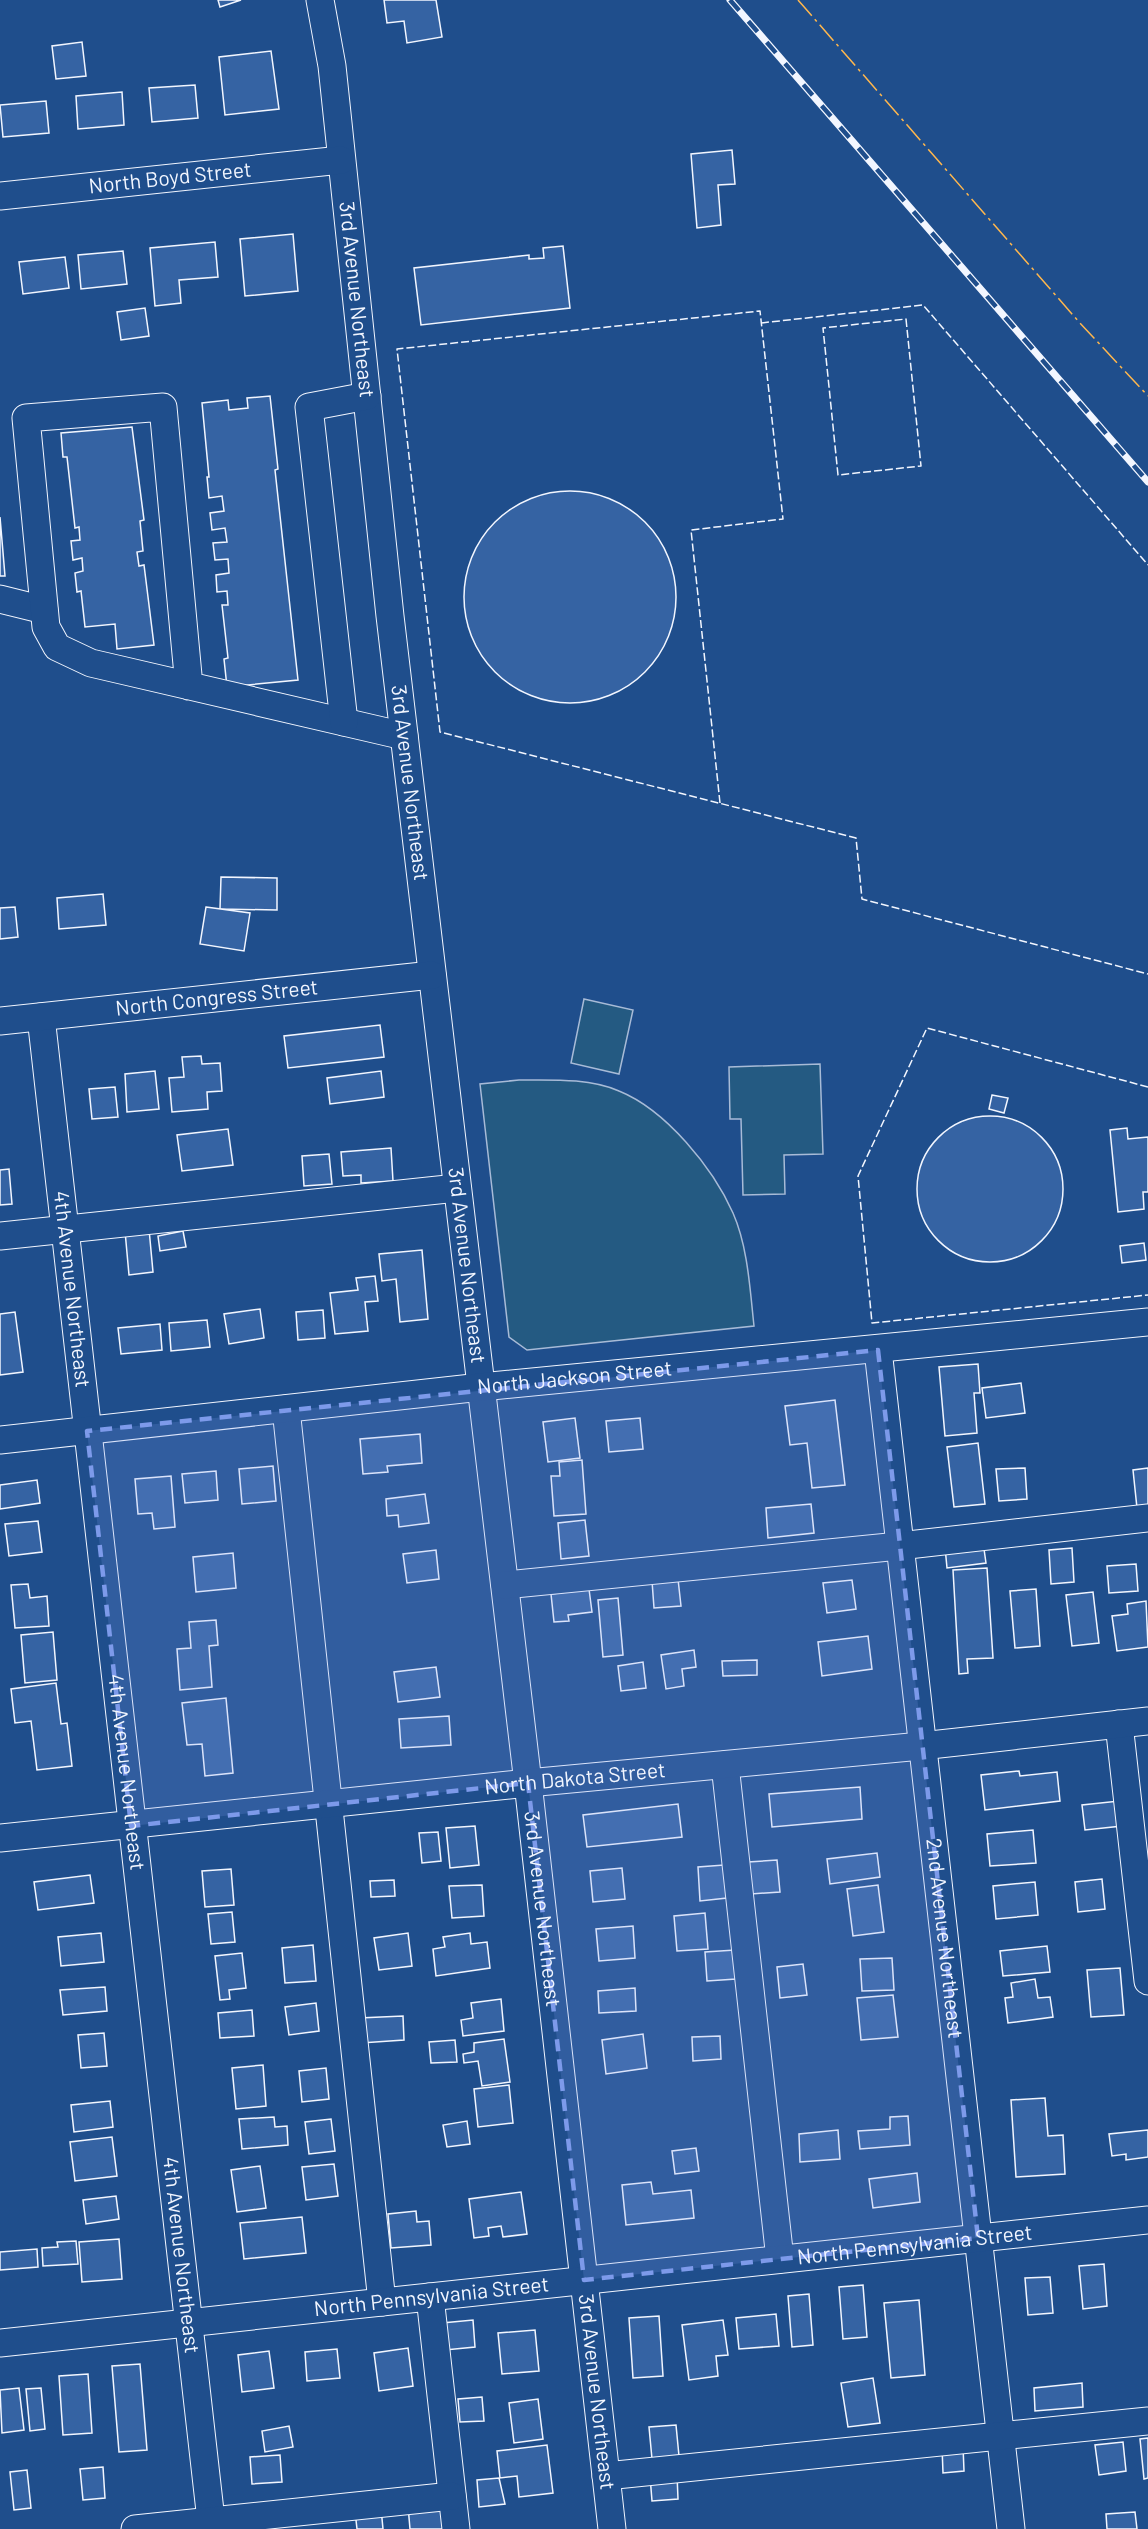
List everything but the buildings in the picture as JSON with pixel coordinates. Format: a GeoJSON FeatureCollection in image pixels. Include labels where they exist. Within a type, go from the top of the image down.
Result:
{"type":"FeatureCollection","features":[{"type":"Feature","properties":{"kind":"street","name":"3rd Avenue Northeast"},"geometry":{"type":"LineString","coordinates":[[320,0],[332,66],[404,736],[528,1783],[612,2529]]}},
{"type":"Feature","properties":{"kind":"street","name":"North Boyd Street"},"geometry":{"type":"LineString","coordinates":[[0,196],[341,160]]}},
{"type":"Feature","properties":{"kind":"street"},"geometry":{"type":"LineString","coordinates":[[344,722],[309,407],[366,396]]}},
{"type":"Feature","properties":{"kind":"street"},"geometry":{"type":"LineString","coordinates":[[189,686],[163,407],[26,418],[46,627],[57,647],[91,663],[189,686],[404,736]]}},
{"type":"Feature","properties":{"kind":"street"},"geometry":{"type":"LineString","coordinates":[[0,599],[44,610]]}},
{"type":"Feature","properties":{"kind":"street","name":"North Congress Street"},"geometry":{"type":"LineString","coordinates":[[0,1021],[432,975]]}},
{"type":"Feature","properties":{"kind":"street","name":"4th Avenue Northeast"},"geometry":{"type":"LineString","coordinates":[[40,1017],[211,2525]]}},
{"type":"Feature","properties":{"kind":"street"},"geometry":{"type":"LineString","coordinates":[[0,1236],[457,1188]]}},
{"type":"Feature","properties":{"kind":"street","name":"North Jackson Street"},"geometry":{"type":"LineString","coordinates":[[0,1440],[482,1387],[1148,1322]]}},
{"type":"Feature","properties":{"kind":"street","name":"2nd Avenue Northeast"},"geometry":{"type":"LineString","coordinates":[[878,1350],[1011,2529]]}},
{"type":"Feature","properties":{"kind":"street"},"geometry":{"type":"LineString","coordinates":[[286,1409],[382,2302]]}},
{"type":"Feature","properties":{"kind":"street"},"geometry":{"type":"LineString","coordinates":[[505,1585],[899,1546],[1148,1518]]}},
{"type":"Feature","properties":{"kind":"street","name":"North Dakota Street"},"geometry":{"type":"LineString","coordinates":[[0,1838],[528,1783],[921,1746],[1148,1721]]}},
{"type":"Feature","properties":{"kind":"street"},"geometry":{"type":"LineString","coordinates":[[1119,1724],[1148,1981]]}},
{"type":"Feature","properties":{"kind":"street"},"geometry":{"type":"LineString","coordinates":[[725,1765],[780,2259]]}},
{"type":"Feature","properties":{"kind":"street","name":"North Pennsylvania Street"},"geometry":{"type":"LineString","coordinates":[[0,2343],[1148,2220]]}},
{"type":"Feature","properties":{"kind":"street"},"geometry":{"type":"LineString","coordinates":[[430,2297],[456,2529]]}},
{"type":"Feature","properties":{"kind":"street"},"geometry":{"type":"LineString","coordinates":[[606,2476],[1148,2421]]}},
{"type":"Feature","properties":{"kind":"street"},"geometry":{"type":"LineString","coordinates":[[135,2529],[211,2525],[452,2496]]}},
{"type":"Feature","properties":{"kind":"highlighted area"},"geometry":{"type":"Polygon","coordinates":[[[878,1350],[978,2238],[584,2280],[528,1783],[131,1826],[87,1431],[878,1350]]]}},
{"type":"Feature","properties":{"kind":"shaded area"},"geometry":{"type":"Polygon","coordinates":[[[584,999],[633,1010],[619,1074],[571,1063],[584,999]]]}},
{"type":"Feature","properties":{"kind":"shaded area"},"geometry":{"type":"Polygon","coordinates":[[[820,1064],[823,1154],[784,1155],[785,1194],[743,1195],[741,1119],[730,1119],[729,1067],[820,1064]]]}},
{"type":"Feature","properties":{"kind":"shaded area"},"geometry":{"type":"Polygon","coordinates":[[[519,1080],[583,1082],[619,1091],[654,1112],[686,1142],[713,1178],[738,1226],[748,1269],[754,1326],[527,1350],[509,1337],[480,1084],[519,1080]]]}},
{"type":"Feature","properties":{"kind":"railway"},"geometry":{"type":"LineString","coordinates":[[730,0],[1148,482]]}},
{"type":"Feature","properties":{"kind":"fence"},"geometry":{"type":"LineString","coordinates":[[761,323],[923,305],[1148,565]]}},
{"type":"Feature","properties":{"kind":"fence"},"geometry":{"type":"LineString","coordinates":[[720,803],[691,530],[783,519],[760,311],[397,349],[440,732],[856,838],[862,899],[1148,974]]}},
{"type":"Feature","properties":{"kind":"fence"},"geometry":{"type":"LineString","coordinates":[[906,319],[921,466],[838,475],[823,328],[906,319]]}},
{"type":"Feature","properties":{"kind":"fence"},"geometry":{"type":"LineString","coordinates":[[1148,1087],[927,1028],[858,1176],[872,1323],[1148,1295]]}},
{"type":"Feature","properties":{"kind":"power"},"geometry":{"type":"LineString","coordinates":[[798,0],[1079,322],[1148,396]]}}]}
